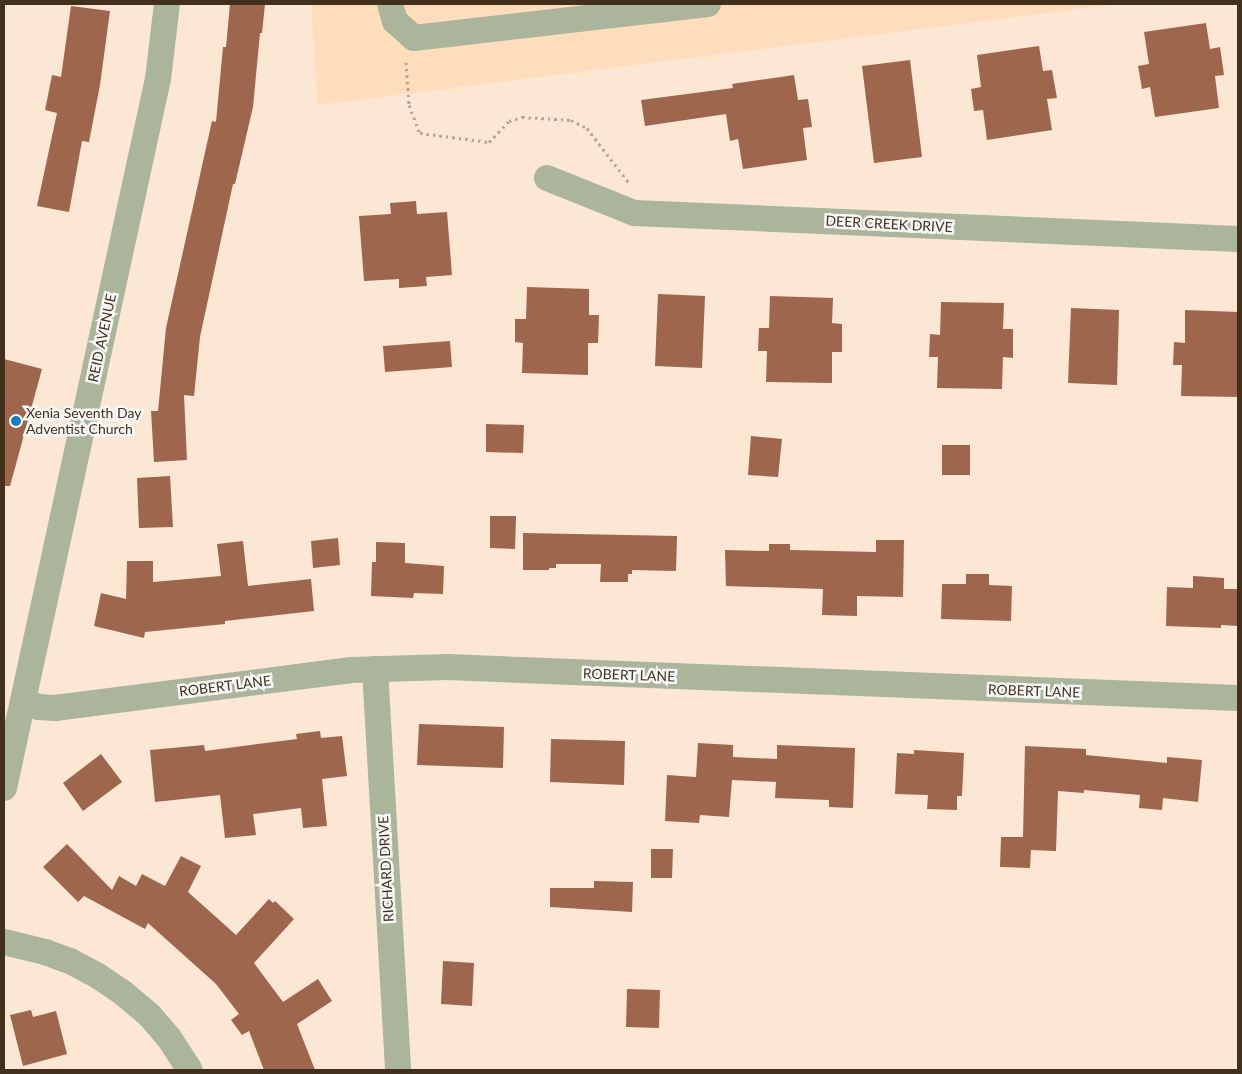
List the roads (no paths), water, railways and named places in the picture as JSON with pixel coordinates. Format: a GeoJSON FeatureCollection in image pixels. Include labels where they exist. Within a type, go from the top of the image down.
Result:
{"type":"FeatureCollection","features":[{"type":"Feature","properties":{"kind":"street","name":"REID AVENUE"},"geometry":{"type":"LineString","coordinates":[[4,788],[158,79],[167,4]]}},
{"type":"Feature","properties":{"kind":"street"},"geometry":{"type":"LineString","coordinates":[[390,4],[395,22],[414,38],[708,4]]}},
{"type":"Feature","properties":{"kind":"street","name":"DEER CREEK DRIVE"},"geometry":{"type":"LineString","coordinates":[[547,178],[634,213],[1238,240]]}},
{"type":"Feature","properties":{"kind":"street","name":"ROBERT LANE"},"geometry":{"type":"LineString","coordinates":[[23,701],[39,707],[55,708],[364,669],[446,667],[1238,698]]}},
{"type":"Feature","properties":{"kind":"street","name":"RICHARD DRIVE"},"geometry":{"type":"LineString","coordinates":[[364,669],[398,1070]]}},
{"type":"Feature","properties":{"kind":"street"},"geometry":{"type":"LineString","coordinates":[[4,942],[45,952],[70,961],[98,976],[123,993],[150,1016],[169,1038],[190,1070]]}},
{"type":"Feature","properties":{"kind":"place","name":"Xenia Seventh Day Adventist Church"},"geometry":{"type":"Point","coordinates":[16,421]}}]}
